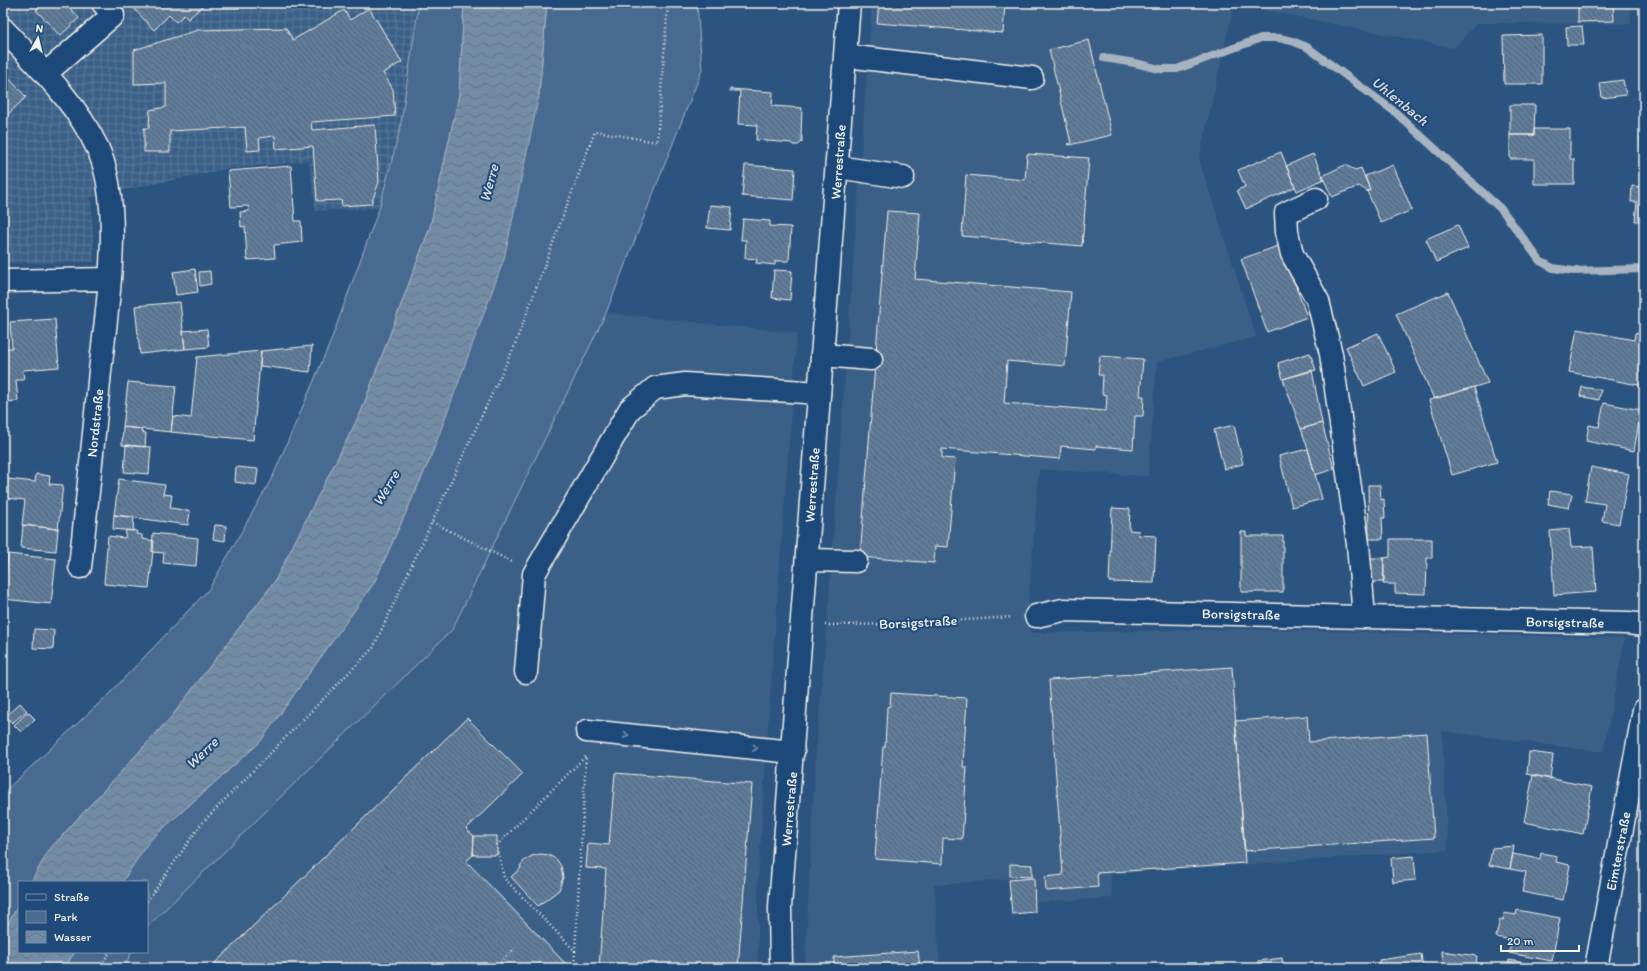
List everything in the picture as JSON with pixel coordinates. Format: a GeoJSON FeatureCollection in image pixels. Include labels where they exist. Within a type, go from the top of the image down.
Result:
{"type":"FeatureCollection","features":[{"type":"Feature","properties":{"kind":"street"},"geometry":{"type":"LineString","coordinates":[[44,74],[112,14],[104,3]]}},
{"type":"Feature","properties":{"kind":"street","name":"Werrestraße"},"geometry":{"type":"LineString","coordinates":[[781,968],[780,907],[850,3]]}},
{"type":"Feature","properties":{"kind":"street","name":"Nordstraße"},"geometry":{"type":"LineString","coordinates":[[3,29],[68,99],[84,123],[98,150],[107,175],[111,199],[110,278],[80,567]]}},
{"type":"Feature","properties":{"kind":"street"},"geometry":{"type":"LineString","coordinates":[[846,56],[1032,78]]}},
{"type":"Feature","properties":{"kind":"street"},"geometry":{"type":"LineString","coordinates":[[837,167],[903,176]]}},
{"type":"Feature","properties":{"kind":"street"},"geometry":{"type":"LineString","coordinates":[[1316,199],[1286,213],[1286,232],[1292,254],[1318,301],[1331,354],[1358,544],[1364,618]]}},
{"type":"Feature","properties":{"kind":"street"},"geometry":{"type":"LineString","coordinates":[[3,281],[110,278]]}},
{"type":"Feature","properties":{"kind":"street"},"geometry":{"type":"LineString","coordinates":[[822,355],[871,359]]}},
{"type":"Feature","properties":{"kind":"street"},"geometry":{"type":"LineString","coordinates":[[526,672],[534,574],[630,410],[655,388],[685,384],[819,393]]}},
{"type":"Feature","properties":{"kind":"street"},"geometry":{"type":"LineString","coordinates":[[807,560],[856,561]]}},
{"type":"Feature","properties":{"kind":"street","name":"Borsigstraße"},"geometry":{"type":"LineString","coordinates":[[1036,616],[1063,610],[1628,623],[1644,625]]}},
{"type":"Feature","properties":{"kind":"street","name":"Eimterstraße"},"geometry":{"type":"LineString","coordinates":[[1596,968],[1644,710]]}},
{"type":"Feature","properties":{"kind":"street"},"geometry":{"type":"LineString","coordinates":[[587,731],[793,752]]}},
{"type":"Feature","properties":{"kind":"path"},"geometry":{"type":"LineString","coordinates":[[148,900],[202,823],[373,648],[514,347],[595,131],[657,142],[668,3]]}},
{"type":"Feature","properties":{"kind":"path"},"geometry":{"type":"LineString","coordinates":[[432,522],[534,574]]}},
{"type":"Feature","properties":{"kind":"path","name":"Borsigstraße"},"geometry":{"type":"LineString","coordinates":[[838,625],[903,624],[1036,616]]}},
{"type":"Feature","properties":{"kind":"path"},"geometry":{"type":"LineString","coordinates":[[585,757],[593,758]]}},
{"type":"Feature","properties":{"kind":"path"},"geometry":{"type":"LineString","coordinates":[[574,968],[585,757]]}},
{"type":"Feature","properties":{"kind":"path"},"geometry":{"type":"LineString","coordinates":[[575,951],[504,878],[497,845],[585,757]]}},
{"type":"Feature","properties":{"kind":"path"},"geometry":{"type":"LineString","coordinates":[[495,968],[515,948]]}},
{"type":"Feature","properties":{"kind":"path"},"geometry":{"type":"LineString","coordinates":[[99,968],[109,953]]}},
{"type":"Feature","properties":{"kind":"shaded area"},"geometry":{"type":"Polygon","coordinates":[[[3,3],[419,3],[400,129],[379,208],[316,211],[309,161],[226,169],[91,197],[94,262],[4,263],[3,266],[3,3]]]}},
{"type":"Feature","properties":{"kind":"shaded area"},"geometry":{"type":"Polygon","coordinates":[[[872,3],[1630,3],[1631,24],[1477,23],[1454,48],[1234,4],[1199,159],[1256,337],[1157,362],[1148,476],[1039,469],[1028,608],[1031,633],[1238,629],[1625,638],[1603,752],[1442,731],[1448,850],[1110,874],[1112,898],[1036,902],[1034,877],[934,885],[940,968],[805,968],[815,766],[829,599],[872,3]]]}},
{"type":"Feature","properties":{"kind":"shaded area"},"geometry":{"type":"Polygon","coordinates":[[[606,313],[797,333],[767,737],[758,883],[758,968],[123,968],[131,953],[148,953],[148,926],[593,339],[606,313]]]}},
{"type":"Feature","properties":{"kind":"green space"},"geometry":{"type":"Polygon","coordinates":[[[419,3],[464,3],[459,95],[430,227],[361,412],[275,581],[172,716],[49,850],[32,881],[18,881],[18,906],[3,932],[3,793],[109,694],[209,589],[273,476],[330,343],[379,209],[400,129],[419,3]]]}},
{"type":"Feature","properties":{"kind":"green space"},"geometry":{"type":"Polygon","coordinates":[[[547,3],[697,3],[702,70],[606,313],[452,630],[148,926],[148,881],[123,881],[149,841],[260,742],[374,583],[430,459],[539,95],[547,3]]]}},
{"type":"Feature","properties":{"kind":"green space"},"geometry":{"type":"Polygon","coordinates":[[[74,953],[131,953],[123,968],[64,968],[74,953]]]}},
{"type":"Feature","properties":{"kind":"water","name":"Werre"},"geometry":{"type":"Polygon","coordinates":[[[464,3],[547,3],[539,95],[504,259],[430,459],[374,583],[260,742],[149,841],[123,881],[32,881],[49,850],[172,716],[275,581],[361,412],[430,227],[459,95],[464,3]]]}},
{"type":"Feature","properties":{"kind":"water"},"geometry":{"type":"Polygon","coordinates":[[[18,906],[18,953],[74,953],[64,968],[3,968],[3,932],[18,906]]]}},
{"type":"Feature","properties":{"kind":"building"},"geometry":{"type":"Polygon","coordinates":[[[44,3],[65,3],[79,18],[60,36],[36,10],[44,3]]]}},
{"type":"Feature","properties":{"kind":"building"},"geometry":{"type":"Polygon","coordinates":[[[129,3],[206,3],[188,19],[184,15],[176,22],[169,15],[154,30],[129,3]]]}},
{"type":"Feature","properties":{"kind":"building"},"geometry":{"type":"Polygon","coordinates":[[[879,3],[1005,3],[1003,33],[877,23],[879,3]]]}},
{"type":"Feature","properties":{"kind":"building"},"geometry":{"type":"Polygon","coordinates":[[[1578,3],[1613,3],[1614,21],[1578,22],[1578,3]]]}},
{"type":"Feature","properties":{"kind":"building"},"geometry":{"type":"Polygon","coordinates":[[[369,8],[402,62],[383,73],[393,89],[395,116],[311,122],[312,130],[375,125],[379,182],[371,204],[342,206],[341,200],[317,201],[313,146],[276,149],[275,136],[259,138],[260,150],[247,151],[245,127],[170,131],[170,152],[144,152],[144,128],[149,128],[150,110],[166,107],[166,83],[134,84],[134,50],[198,30],[286,28],[293,40],[344,10],[350,20],[369,8]]]}},
{"type":"Feature","properties":{"kind":"building"},"geometry":{"type":"Polygon","coordinates":[[[1582,26],[1584,45],[1567,45],[1566,27],[1582,26]]]}},
{"type":"Feature","properties":{"kind":"building"},"geometry":{"type":"Polygon","coordinates":[[[1542,35],[1542,84],[1504,84],[1503,36],[1542,35]]]}},
{"type":"Feature","properties":{"kind":"building"},"geometry":{"type":"Polygon","coordinates":[[[1089,40],[1112,135],[1069,145],[1068,144],[1071,143],[1049,50],[1089,40]]]}},
{"type":"Feature","properties":{"kind":"building"},"geometry":{"type":"Polygon","coordinates":[[[3,72],[26,97],[3,119],[3,72]]]}},
{"type":"Feature","properties":{"kind":"building"},"geometry":{"type":"Polygon","coordinates":[[[1623,80],[1626,95],[1602,98],[1600,83],[1623,80]]]}},
{"type":"Feature","properties":{"kind":"building"},"geometry":{"type":"Polygon","coordinates":[[[730,89],[773,92],[772,106],[802,108],[802,142],[798,145],[793,145],[791,143],[756,140],[757,125],[738,124],[740,91],[730,91],[730,89]]]}},
{"type":"Feature","properties":{"kind":"building"},"geometry":{"type":"Polygon","coordinates":[[[1510,105],[1535,105],[1534,135],[1510,135],[1510,105]]]}},
{"type":"Feature","properties":{"kind":"building"},"geometry":{"type":"Polygon","coordinates":[[[1534,129],[1570,129],[1570,159],[1574,159],[1574,184],[1534,184],[1534,159],[1510,159],[1510,135],[1534,135],[1534,129]]]}},
{"type":"Feature","properties":{"kind":"building"},"geometry":{"type":"Polygon","coordinates":[[[1640,138],[1644,138],[1644,151],[1641,152],[1640,138]]]}},
{"type":"Feature","properties":{"kind":"building"},"geometry":{"type":"Polygon","coordinates":[[[1281,152],[1295,187],[1246,209],[1237,190],[1245,187],[1238,170],[1281,152]]]}},
{"type":"Feature","properties":{"kind":"building"},"geometry":{"type":"Polygon","coordinates":[[[1027,154],[1089,158],[1082,246],[962,236],[966,175],[1025,180],[1027,154]]]}},
{"type":"Feature","properties":{"kind":"building"},"geometry":{"type":"Polygon","coordinates":[[[1313,154],[1324,179],[1297,191],[1286,166],[1313,154]]]}},
{"type":"Feature","properties":{"kind":"building"},"geometry":{"type":"Polygon","coordinates":[[[745,165],[795,169],[793,200],[742,196],[745,165]]]}},
{"type":"Feature","properties":{"kind":"building"},"geometry":{"type":"Polygon","coordinates":[[[1345,165],[1355,170],[1361,168],[1370,190],[1367,191],[1359,186],[1332,197],[1322,176],[1345,165]]]}},
{"type":"Feature","properties":{"kind":"building"},"geometry":{"type":"Polygon","coordinates":[[[1393,165],[1412,210],[1381,223],[1367,191],[1370,190],[1365,176],[1393,165]]]}},
{"type":"Feature","properties":{"kind":"building"},"geometry":{"type":"Polygon","coordinates":[[[291,166],[295,221],[301,221],[302,242],[274,245],[275,258],[247,260],[245,226],[241,227],[240,212],[249,211],[248,206],[231,207],[228,171],[291,166]]]}},
{"type":"Feature","properties":{"kind":"building"},"geometry":{"type":"Polygon","coordinates":[[[1632,186],[1644,187],[1644,221],[1635,221],[1637,202],[1631,202],[1632,186]]]}},
{"type":"Feature","properties":{"kind":"building"},"geometry":{"type":"Polygon","coordinates":[[[710,205],[732,207],[730,230],[707,228],[710,205]]]}},
{"type":"Feature","properties":{"kind":"building"},"geometry":{"type":"Polygon","coordinates":[[[887,211],[920,213],[915,279],[1071,292],[1065,366],[1007,361],[1004,403],[1106,411],[1107,395],[1102,394],[1103,375],[1098,375],[1100,356],[1143,359],[1140,396],[1144,396],[1143,416],[1135,416],[1133,449],[1096,446],[1096,449],[1061,446],[1060,459],[942,449],[942,458],[955,459],[948,547],[935,546],[934,563],[860,557],[887,211]]]}},
{"type":"Feature","properties":{"kind":"building"},"geometry":{"type":"Polygon","coordinates":[[[743,219],[770,221],[770,226],[791,227],[789,261],[775,261],[775,265],[756,263],[757,259],[745,258],[746,240],[741,240],[743,219]]]}},
{"type":"Feature","properties":{"kind":"building"},"geometry":{"type":"Polygon","coordinates":[[[1458,225],[1468,248],[1436,262],[1426,239],[1458,225]]]}},
{"type":"Feature","properties":{"kind":"building"},"geometry":{"type":"Polygon","coordinates":[[[1281,245],[1307,317],[1267,332],[1241,259],[1281,245]]]}},
{"type":"Feature","properties":{"kind":"building"},"geometry":{"type":"Polygon","coordinates":[[[195,269],[198,292],[176,295],[173,272],[195,269]]]}},
{"type":"Feature","properties":{"kind":"building"},"geometry":{"type":"Polygon","coordinates":[[[774,270],[792,271],[790,300],[772,298],[774,270]]]}},
{"type":"Feature","properties":{"kind":"building"},"geometry":{"type":"Polygon","coordinates":[[[210,271],[211,284],[200,286],[199,272],[210,271]]]}},
{"type":"Feature","properties":{"kind":"building"},"geometry":{"type":"Polygon","coordinates":[[[1448,292],[1488,383],[1434,399],[1396,314],[1448,292]]]}},
{"type":"Feature","properties":{"kind":"building"},"geometry":{"type":"Polygon","coordinates":[[[180,302],[185,349],[140,354],[135,306],[180,302]]]}},
{"type":"Feature","properties":{"kind":"building"},"geometry":{"type":"Polygon","coordinates":[[[55,319],[59,367],[23,370],[24,380],[16,380],[18,401],[3,402],[3,348],[12,348],[10,322],[55,319]]]}},
{"type":"Feature","properties":{"kind":"building"},"geometry":{"type":"Polygon","coordinates":[[[207,329],[209,347],[185,349],[183,331],[207,329]]]}},
{"type":"Feature","properties":{"kind":"building"},"geometry":{"type":"Polygon","coordinates":[[[1577,329],[1634,340],[1635,333],[1644,334],[1644,386],[1569,372],[1577,329]]]}},
{"type":"Feature","properties":{"kind":"building"},"geometry":{"type":"Polygon","coordinates":[[[1378,333],[1396,372],[1364,386],[1346,347],[1378,333]]]}},
{"type":"Feature","properties":{"kind":"building"},"geometry":{"type":"Polygon","coordinates":[[[312,346],[310,372],[260,366],[261,351],[312,346]]]}},
{"type":"Feature","properties":{"kind":"building"},"geometry":{"type":"Polygon","coordinates":[[[261,351],[253,440],[171,432],[173,416],[191,418],[197,357],[261,351]]]}},
{"type":"Feature","properties":{"kind":"building"},"geometry":{"type":"Polygon","coordinates":[[[1310,353],[1316,370],[1283,379],[1278,363],[1310,353]]]}},
{"type":"Feature","properties":{"kind":"building"},"geometry":{"type":"Polygon","coordinates":[[[1312,370],[1322,423],[1301,429],[1283,379],[1312,370]]]}},
{"type":"Feature","properties":{"kind":"building"},"geometry":{"type":"Polygon","coordinates":[[[128,382],[176,386],[171,432],[123,427],[128,382]]]}},
{"type":"Feature","properties":{"kind":"building"},"geometry":{"type":"Polygon","coordinates":[[[1474,387],[1497,462],[1452,475],[1429,400],[1474,387]]]}},
{"type":"Feature","properties":{"kind":"building"},"geometry":{"type":"Polygon","coordinates":[[[1582,387],[1601,390],[1599,400],[1580,396],[1582,387]]]}},
{"type":"Feature","properties":{"kind":"building"},"geometry":{"type":"Polygon","coordinates":[[[1604,403],[1641,410],[1634,451],[1586,441],[1589,425],[1599,427],[1604,403]]]}},
{"type":"Feature","properties":{"kind":"building"},"geometry":{"type":"Polygon","coordinates":[[[1322,423],[1334,469],[1315,475],[1301,429],[1322,423]]]}},
{"type":"Feature","properties":{"kind":"building"},"geometry":{"type":"Polygon","coordinates":[[[1234,425],[1243,464],[1224,469],[1214,430],[1234,425]]]}},
{"type":"Feature","properties":{"kind":"building"},"geometry":{"type":"Polygon","coordinates":[[[123,427],[142,429],[141,432],[146,433],[145,447],[122,445],[123,427]]]}},
{"type":"Feature","properties":{"kind":"building"},"geometry":{"type":"Polygon","coordinates":[[[126,445],[151,447],[149,474],[124,472],[126,445]]]}},
{"type":"Feature","properties":{"kind":"building"},"geometry":{"type":"Polygon","coordinates":[[[1308,449],[1322,499],[1292,507],[1279,456],[1308,449]]]}},
{"type":"Feature","properties":{"kind":"building"},"geometry":{"type":"Polygon","coordinates":[[[236,467],[258,469],[256,485],[235,482],[236,467]]]}},
{"type":"Feature","properties":{"kind":"building"},"geometry":{"type":"Polygon","coordinates":[[[1591,467],[1629,474],[1619,524],[1602,521],[1605,504],[1585,501],[1591,467]]]}},
{"type":"Feature","properties":{"kind":"building"},"geometry":{"type":"Polygon","coordinates":[[[36,474],[50,476],[49,484],[63,485],[58,529],[22,525],[25,500],[6,498],[8,479],[35,482],[36,474]]]}},
{"type":"Feature","properties":{"kind":"building"},"geometry":{"type":"Polygon","coordinates":[[[119,479],[165,485],[163,494],[172,495],[170,508],[190,511],[188,525],[114,515],[119,479]]]}},
{"type":"Feature","properties":{"kind":"building"},"geometry":{"type":"Polygon","coordinates":[[[1368,485],[1380,485],[1381,500],[1384,499],[1385,518],[1382,518],[1383,539],[1369,539],[1368,485]]]}},
{"type":"Feature","properties":{"kind":"building"},"geometry":{"type":"Polygon","coordinates":[[[1550,491],[1572,494],[1569,508],[1548,504],[1550,491]]]}},
{"type":"Feature","properties":{"kind":"building"},"geometry":{"type":"Polygon","coordinates":[[[1112,508],[1130,509],[1129,530],[1139,531],[1138,535],[1156,536],[1154,583],[1109,582],[1112,508]]]}},
{"type":"Feature","properties":{"kind":"building"},"geometry":{"type":"Polygon","coordinates":[[[114,515],[134,517],[133,531],[113,529],[114,515]]]}},
{"type":"Feature","properties":{"kind":"building"},"geometry":{"type":"Polygon","coordinates":[[[23,525],[58,529],[56,551],[21,548],[23,525]]]}},
{"type":"Feature","properties":{"kind":"building"},"geometry":{"type":"Polygon","coordinates":[[[215,525],[226,526],[225,541],[213,539],[215,525]]]}},
{"type":"Feature","properties":{"kind":"building"},"geometry":{"type":"Polygon","coordinates":[[[1569,529],[1571,547],[1593,546],[1596,592],[1554,595],[1550,531],[1569,529]]]}},
{"type":"Feature","properties":{"kind":"building"},"geometry":{"type":"Polygon","coordinates":[[[126,530],[137,531],[136,534],[142,535],[142,539],[154,541],[149,588],[104,584],[108,536],[125,538],[126,530]]]}},
{"type":"Feature","properties":{"kind":"building"},"geometry":{"type":"Polygon","coordinates":[[[1241,532],[1246,532],[1246,536],[1283,536],[1283,592],[1241,592],[1241,532]]]}},
{"type":"Feature","properties":{"kind":"building"},"geometry":{"type":"Polygon","coordinates":[[[153,533],[198,538],[196,566],[163,563],[164,553],[152,552],[153,533]]]}},
{"type":"Feature","properties":{"kind":"building"},"geometry":{"type":"Polygon","coordinates":[[[1390,539],[1432,539],[1432,558],[1427,558],[1426,594],[1395,593],[1395,584],[1383,584],[1384,558],[1390,557],[1390,539]]]}},
{"type":"Feature","properties":{"kind":"building"},"geometry":{"type":"Polygon","coordinates":[[[8,554],[56,559],[51,604],[3,599],[3,575],[6,575],[8,554]]]}},
{"type":"Feature","properties":{"kind":"building"},"geometry":{"type":"Polygon","coordinates":[[[1369,558],[1384,558],[1384,582],[1369,582],[1369,558]]]}},
{"type":"Feature","properties":{"kind":"building"},"geometry":{"type":"Polygon","coordinates":[[[34,629],[54,630],[53,649],[33,648],[34,629]]]}},
{"type":"Feature","properties":{"kind":"building"},"geometry":{"type":"Polygon","coordinates":[[[1232,667],[1245,863],[1097,873],[1098,887],[1046,891],[1045,877],[1063,875],[1049,680],[1232,667]]]}},
{"type":"Feature","properties":{"kind":"building"},"geometry":{"type":"Polygon","coordinates":[[[891,693],[967,698],[963,767],[967,767],[962,839],[943,838],[942,864],[875,859],[883,747],[885,747],[887,707],[890,706],[891,693]]]}},
{"type":"Feature","properties":{"kind":"building"},"geometry":{"type":"Polygon","coordinates":[[[20,703],[27,711],[12,723],[6,716],[20,703]]]}},
{"type":"Feature","properties":{"kind":"building"},"geometry":{"type":"Polygon","coordinates":[[[28,712],[35,719],[21,732],[14,725],[28,712]]]}},
{"type":"Feature","properties":{"kind":"building"},"geometry":{"type":"Polygon","coordinates":[[[1307,716],[1309,742],[1427,733],[1434,838],[1245,851],[1235,721],[1307,716]]]}},
{"type":"Feature","properties":{"kind":"building"},"geometry":{"type":"Polygon","coordinates":[[[467,718],[523,774],[466,829],[474,836],[473,855],[466,861],[566,964],[561,968],[210,968],[467,718]]]}},
{"type":"Feature","properties":{"kind":"building"},"geometry":{"type":"Polygon","coordinates":[[[1529,752],[1553,755],[1550,779],[1527,774],[1529,752]]]}},
{"type":"Feature","properties":{"kind":"building"},"geometry":{"type":"Polygon","coordinates":[[[615,773],[752,784],[738,968],[599,968],[606,869],[586,868],[588,843],[609,845],[615,773]]]}},
{"type":"Feature","properties":{"kind":"building"},"geometry":{"type":"Polygon","coordinates":[[[1533,775],[1592,787],[1583,834],[1524,822],[1533,775]]]}},
{"type":"Feature","properties":{"kind":"building"},"geometry":{"type":"Polygon","coordinates":[[[474,836],[497,836],[497,855],[473,855],[474,836]]]}},
{"type":"Feature","properties":{"kind":"building"},"geometry":{"type":"Polygon","coordinates":[[[1514,846],[1510,869],[1489,865],[1492,848],[1514,846]]]}},
{"type":"Feature","properties":{"kind":"building"},"geometry":{"type":"Polygon","coordinates":[[[1541,853],[1557,856],[1556,862],[1570,865],[1563,900],[1522,892],[1526,872],[1510,869],[1513,854],[1540,859],[1541,853]]]}},
{"type":"Feature","properties":{"kind":"building"},"geometry":{"type":"Polygon","coordinates":[[[540,854],[548,855],[556,859],[561,866],[563,877],[559,890],[538,906],[511,877],[521,868],[520,866],[525,860],[540,854]]]}},
{"type":"Feature","properties":{"kind":"building"},"geometry":{"type":"Polygon","coordinates":[[[1414,856],[1416,880],[1393,882],[1391,858],[1414,856]]]}},
{"type":"Feature","properties":{"kind":"building"},"geometry":{"type":"Polygon","coordinates":[[[1010,864],[1032,865],[1032,877],[1010,876],[1010,864]]]}},
{"type":"Feature","properties":{"kind":"building"},"geometry":{"type":"Polygon","coordinates":[[[1034,878],[1035,912],[1012,914],[1009,880],[1034,878]]]}},
{"type":"Feature","properties":{"kind":"building"},"geometry":{"type":"Polygon","coordinates":[[[1517,910],[1560,918],[1552,961],[1509,953],[1512,940],[1496,937],[1500,919],[1503,920],[1504,913],[1516,915],[1517,910]]]}},
{"type":"Feature","properties":{"kind":"building"},"geometry":{"type":"Polygon","coordinates":[[[918,951],[920,968],[834,968],[834,957],[918,951]]]}},
{"type":"Feature","properties":{"kind":"building"},"geometry":{"type":"Polygon","coordinates":[[[1442,951],[1477,956],[1476,963],[1502,968],[1443,968],[1442,951]]]}},
{"type":"Feature","properties":{"kind":"building"},"geometry":{"type":"Polygon","coordinates":[[[1421,954],[1423,968],[1380,968],[1379,960],[1421,954]]]}},
{"type":"Feature","properties":{"kind":"building"},"geometry":{"type":"Polygon","coordinates":[[[1282,958],[1284,968],[1259,968],[1258,961],[1282,958]]]}},
{"type":"Feature","properties":{"kind":"building"},"geometry":{"type":"Polygon","coordinates":[[[1509,960],[1530,964],[1530,968],[1508,968],[1509,960]]]}},
{"type":"Feature","properties":{"kind":"waterway","name":"Uhlenbach"},"geometry":{"type":"LineString","coordinates":[[1104,58],[1159,69],[1177,69],[1261,38],[1279,38],[1292,41],[1307,47],[1395,112],[1502,210],[1540,261],[1553,268],[1573,271],[1644,269]]}}]}
